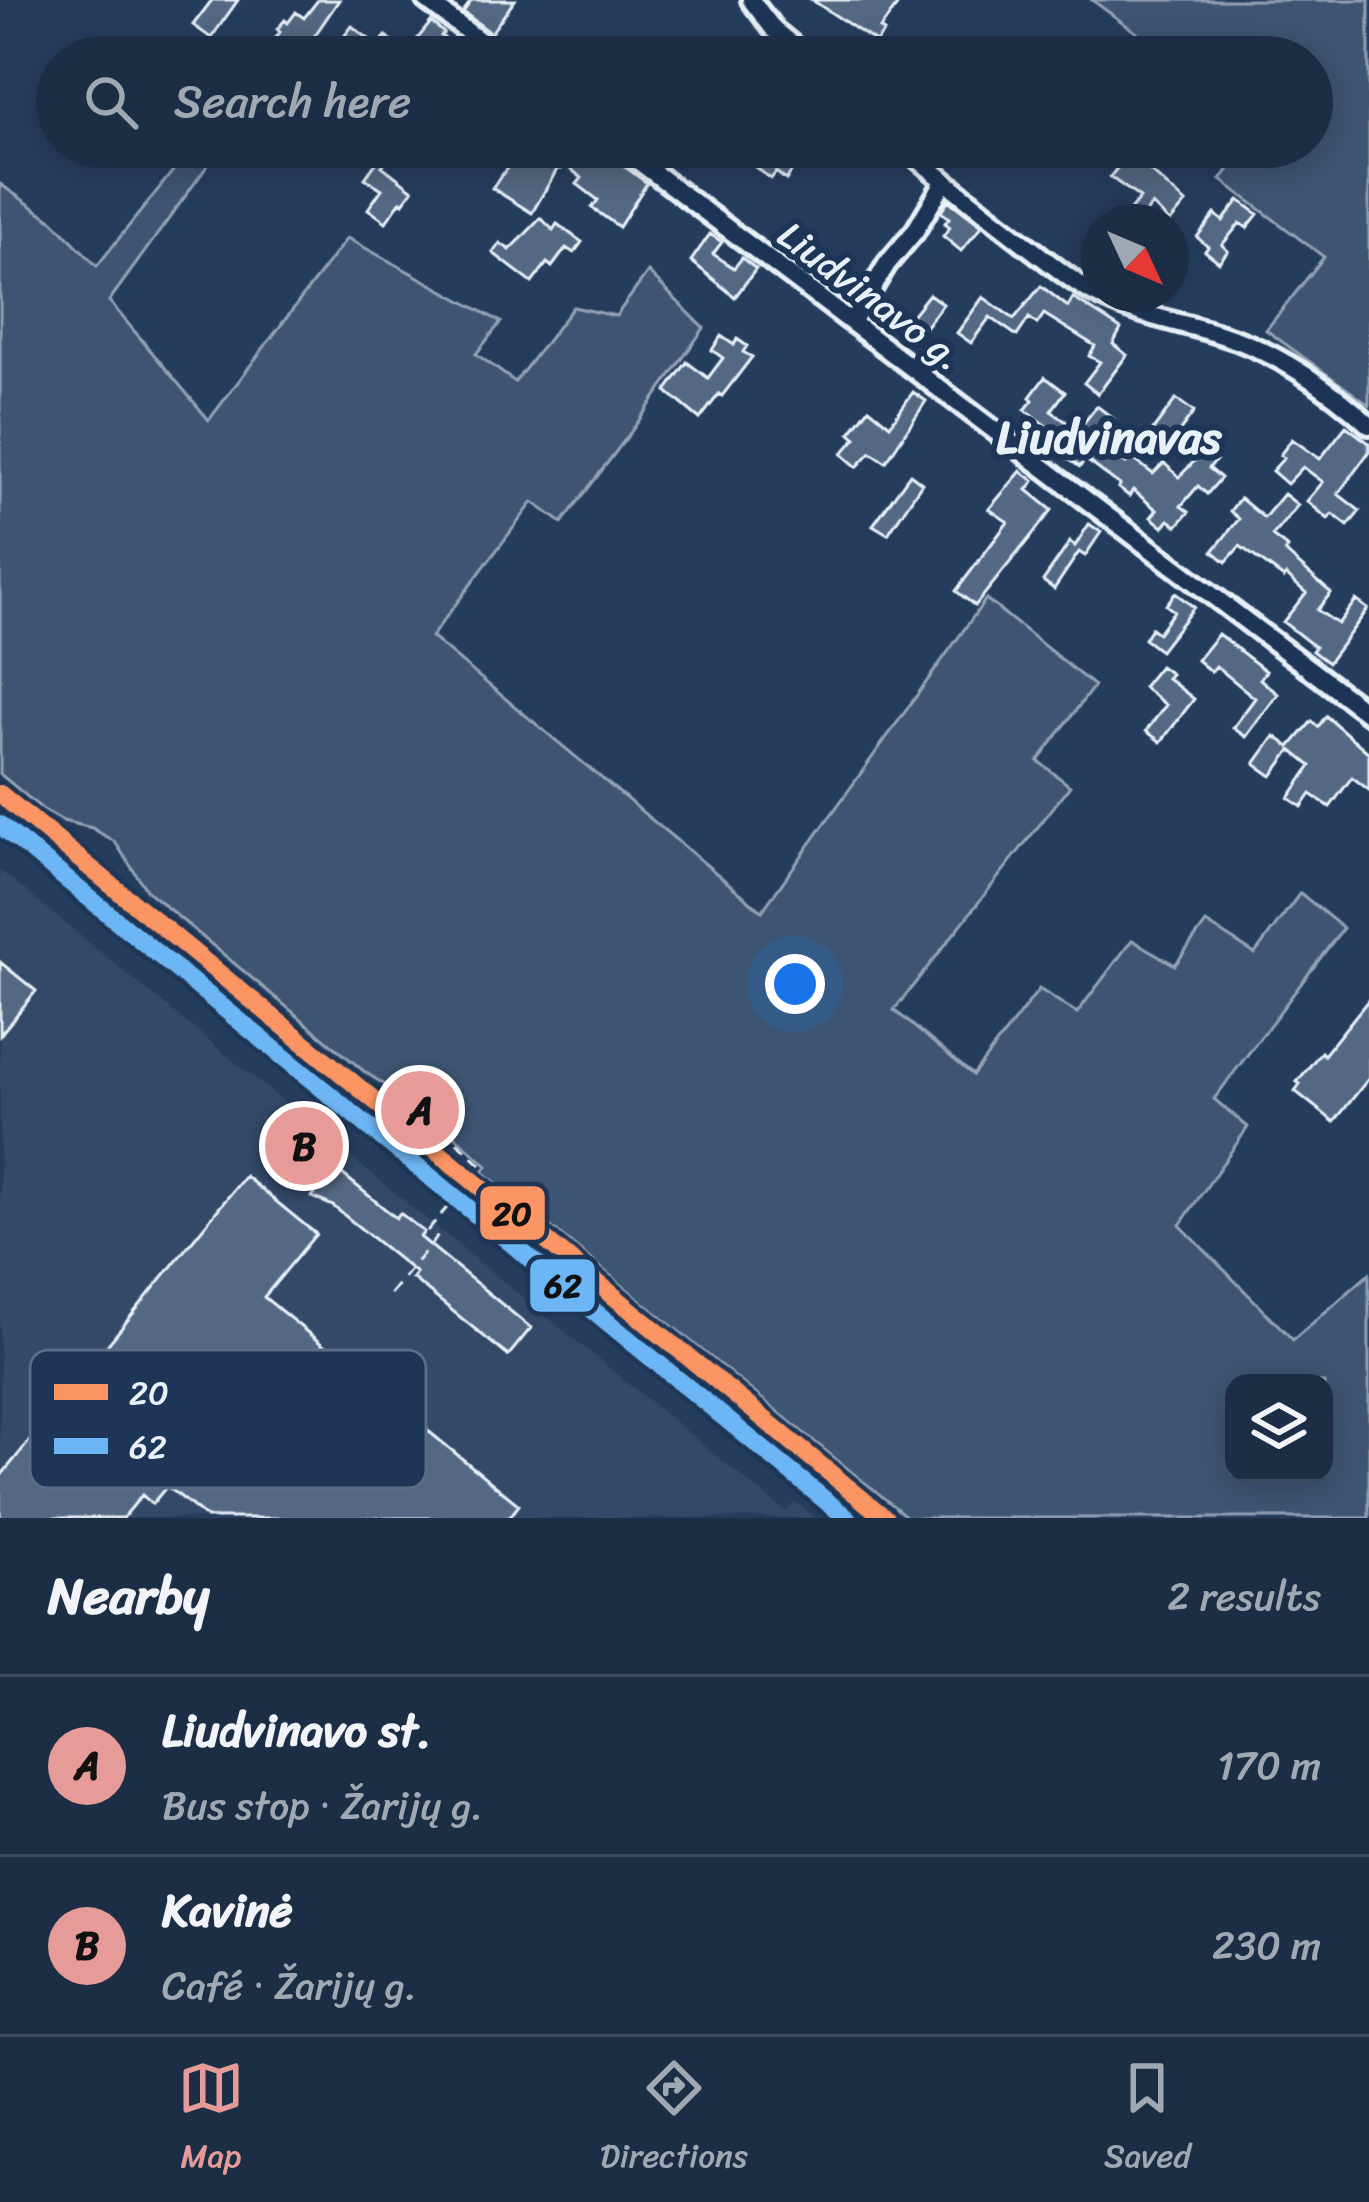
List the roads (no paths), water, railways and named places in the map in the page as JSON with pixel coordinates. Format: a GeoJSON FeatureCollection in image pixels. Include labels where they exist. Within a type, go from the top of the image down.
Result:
{"type":"FeatureCollection","features":[{"type":"Feature","properties":{"kind":"street"},"geometry":{"type":"LineString","coordinates":[[426,0],[473,36]]}},
{"type":"Feature","properties":{"kind":"street"},"geometry":{"type":"LineString","coordinates":[[751,0],[781,36]]}},
{"type":"Feature","properties":{"kind":"street","name":"Liudvinavo g."},"geometry":{"type":"LineString","coordinates":[[648,168],[1369,714]]}},
{"type":"Feature","properties":{"kind":"street"},"geometry":{"type":"LineString","coordinates":[[928,168],[1076,283],[1144,314],[1227,336],[1258,350],[1341,398],[1369,425]]}},
{"type":"Feature","properties":{"kind":"street"},"geometry":{"type":"LineString","coordinates":[[852,322],[944,182]]}},
{"type":"Feature","properties":{"kind":"street"},"geometry":{"type":"LineString","coordinates":[[0,794],[885,1518]]}},
{"type":"Feature","properties":{"kind":"place","name":"Liudvinavo st."},"geometry":{"type":"Point","coordinates":[420,1110]}},
{"type":"Feature","properties":{"kind":"place","name":"Kavinė"},"geometry":{"type":"Point","coordinates":[304,1146]}},
{"type":"Feature","properties":{"kind":"district","name":"Liudvinavas"},"geometry":{"type":"Point","coordinates":[1109,437]}}]}
